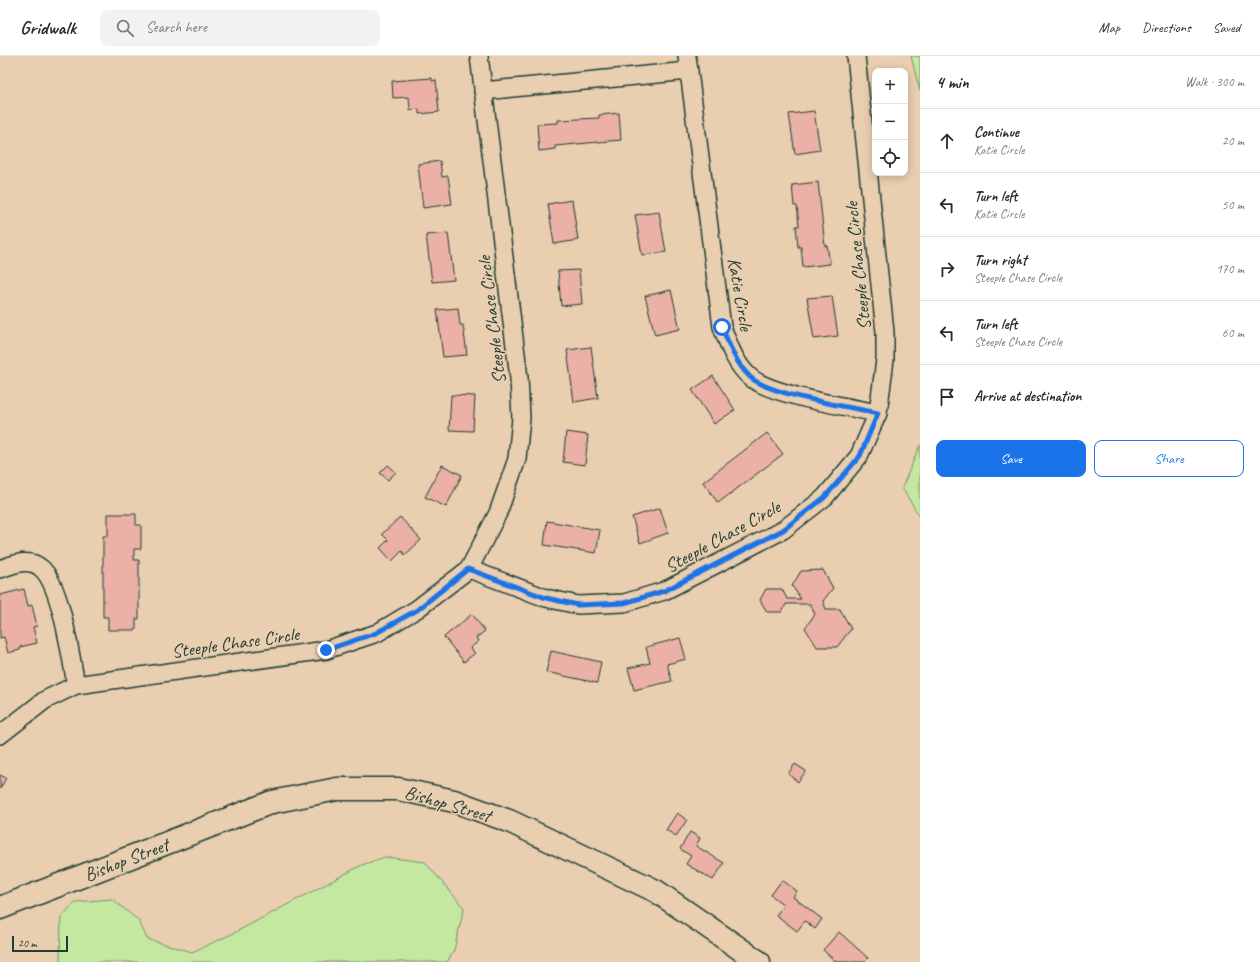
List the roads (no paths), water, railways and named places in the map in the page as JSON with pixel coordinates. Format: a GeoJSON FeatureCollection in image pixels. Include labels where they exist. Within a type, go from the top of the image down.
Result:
{"type":"FeatureCollection","features":[{"type":"Feature","properties":{"kind":"street","name":"Steeple Chase Circle"},"geometry":{"type":"LineString","coordinates":[[0,734],[45,700],[76,685],[326,650],[376,633],[417,610],[468,569],[498,513],[517,459],[522,418],[515,339],[479,56]]}},
{"type":"Feature","properties":{"kind":"street","name":"Steeple Chase Circle"},"geometry":{"type":"LineString","coordinates":[[468,569],[546,598],[578,605],[624,603],[664,591],[783,530],[825,497],[860,456],[878,413],[886,360],[886,332],[856,56]]}},
{"type":"Feature","properties":{"kind":"street"},"geometry":{"type":"LineString","coordinates":[[483,91],[687,64]]}},
{"type":"Feature","properties":{"kind":"street","name":"Katie Circle"},"geometry":{"type":"LineString","coordinates":[[687,64],[722,327],[734,357],[751,378],[777,391],[878,413]]}},
{"type":"Feature","properties":{"kind":"street"},"geometry":{"type":"LineString","coordinates":[[0,569],[23,562],[41,567],[52,583],[76,685]]}},
{"type":"Feature","properties":{"kind":"street","name":"Bishop Street"},"geometry":{"type":"LineString","coordinates":[[0,908],[272,802],[337,789],[398,788],[454,801],[509,821],[656,891],[759,962]]}}]}
